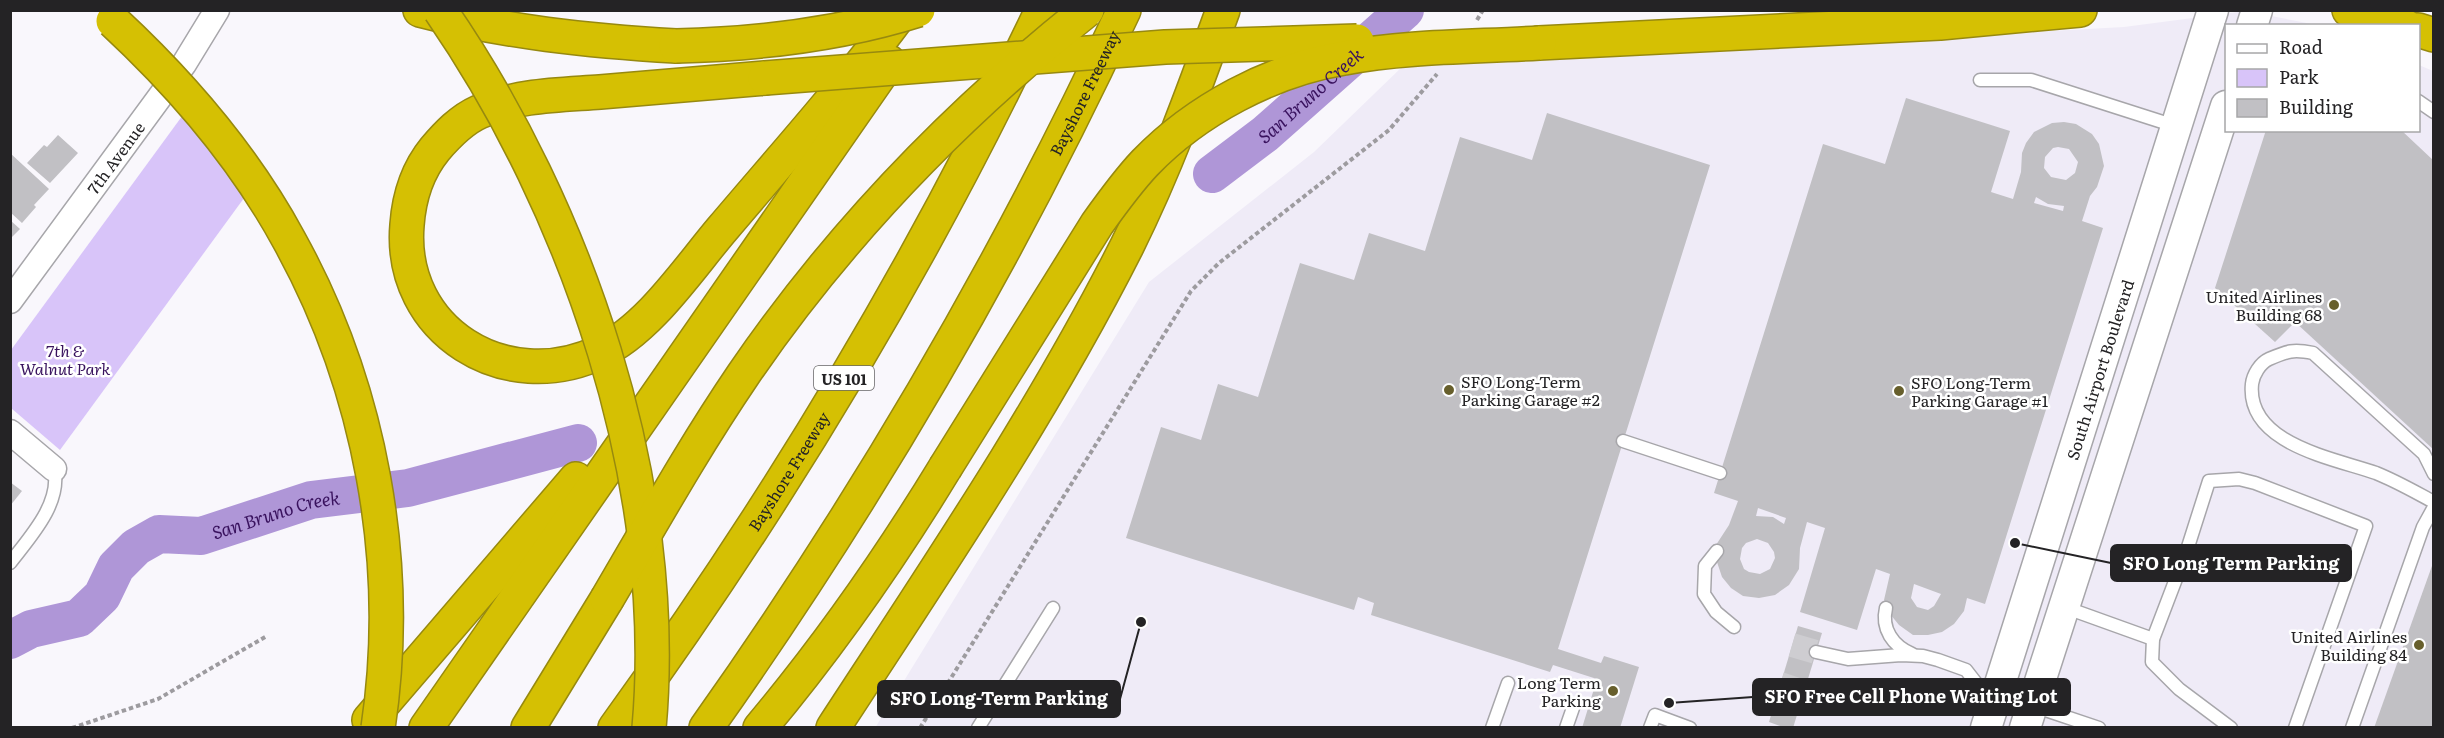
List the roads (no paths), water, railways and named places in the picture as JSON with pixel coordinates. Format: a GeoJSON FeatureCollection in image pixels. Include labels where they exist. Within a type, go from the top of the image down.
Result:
{"type":"FeatureCollection","features":[{"type":"Feature","properties":{"kind":"highway"},"geometry":{"type":"LineString","coordinates":[[420,10],[470,23],[542,35],[676,46],[742,44],[816,35],[884,21],[918,10]]}},
{"type":"Feature","properties":{"kind":"highway"},"geometry":{"type":"LineString","coordinates":[[440,10],[496,102],[543,192],[585,295],[615,393],[634,478],[648,567],[652,658],[649,728]]}},
{"type":"Feature","properties":{"kind":"highway"},"geometry":{"type":"LineString","coordinates":[[903,10],[846,84],[671,290],[624,338],[600,352],[574,362],[548,367],[519,367],[494,361],[471,350],[449,333],[431,313],[417,290],[408,262],[406,234],[408,207],[415,183],[426,160],[459,124],[478,112],[526,99],[765,78],[1070,54],[1241,44],[1337,41],[1539,43]]}},
{"type":"Feature","properties":{"kind":"highway"},"geometry":{"type":"LineString","coordinates":[[426,728],[923,10]]}},
{"type":"Feature","properties":{"kind":"highway","name":"Bayshore Freeway"},"geometry":{"type":"LineString","coordinates":[[615,728],[717,580],[843,380],[951,189],[1042,10]]}},
{"type":"Feature","properties":{"kind":"highway"},"geometry":{"type":"LineString","coordinates":[[528,728],[731,394],[784,318],[876,206],[935,144],[1043,46],[1087,10]]}},
{"type":"Feature","properties":{"kind":"highway","name":"Bayshore Freeway"},"geometry":{"type":"LineString","coordinates":[[706,728],[813,570],[932,376],[1036,189],[1124,10]]}},
{"type":"Feature","properties":{"kind":"highway"},"geometry":{"type":"LineString","coordinates":[[834,728],[1003,464],[1087,322],[1128,244],[1163,166],[1223,10]]}},
{"type":"Feature","properties":{"kind":"highway"},"geometry":{"type":"LineString","coordinates":[[760,728],[833,638],[871,585],[1097,224],[1120,191],[1173,137],[1206,114],[1269,80],[1306,67],[1343,58],[1386,52],[1940,23],[2080,10]]}},
{"type":"Feature","properties":{"kind":"highway"},"geometry":{"type":"LineString","coordinates":[[2349,10],[2398,24]]}},
{"type":"Feature","properties":{"kind":"highway"},"geometry":{"type":"LineString","coordinates":[[107,16],[165,71],[209,121],[250,177],[289,239],[319,301],[345,368],[363,432],[378,506],[384,564],[386,630],[378,728]]}},
{"type":"Feature","properties":{"kind":"highway"},"geometry":{"type":"LineString","coordinates":[[363,728],[570,484],[638,421]]}},
{"type":"Feature","properties":{"kind":"street","name":"7th Avenue"},"geometry":{"type":"LineString","coordinates":[[10,301],[184,64],[217,10]]}},
{"type":"Feature","properties":{"kind":"street","name":"South Airport Boulevard"},"geometry":{"type":"LineString","coordinates":[[1986,728],[1989,691],[2213,10]]}},
{"type":"Feature","properties":{"kind":"street"},"geometry":{"type":"LineString","coordinates":[[2029,716],[2225,109]]}},
{"type":"Feature","properties":{"kind":"street"},"geometry":{"type":"LineString","coordinates":[[10,432],[54,468]]}},
{"type":"Feature","properties":{"kind":"lane"},"geometry":{"type":"LineString","coordinates":[[1980,80],[2031,80],[2176,126]]}},
{"type":"Feature","properties":{"kind":"lane"},"geometry":{"type":"LineString","coordinates":[[2420,102],[2433,112]]}},
{"type":"Feature","properties":{"kind":"lane"},"geometry":{"type":"LineString","coordinates":[[2433,474],[2424,454],[2313,353],[2293,349],[2265,361],[2252,377],[2251,396],[2258,416],[2271,430],[2319,457],[2376,473],[2433,502]]}},
{"type":"Feature","properties":{"kind":"lane"},"geometry":{"type":"LineString","coordinates":[[1623,441],[1719,473]]}},
{"type":"Feature","properties":{"kind":"lane"},"geometry":{"type":"LineString","coordinates":[[10,563],[48,514],[56,477],[54,468]]}},
{"type":"Feature","properties":{"kind":"lane"},"geometry":{"type":"LineString","coordinates":[[2231,728],[2179,689],[2152,662],[2153,639],[2187,550],[2209,481],[2239,479],[2255,483],[2366,526],[2295,728]]}},
{"type":"Feature","properties":{"kind":"lane"},"geometry":{"type":"LineString","coordinates":[[2352,728],[2423,527],[2433,507]]}},
{"type":"Feature","properties":{"kind":"lane"},"geometry":{"type":"LineString","coordinates":[[1717,551],[1705,566],[1704,594],[1716,612],[1734,627]]}},
{"type":"Feature","properties":{"kind":"lane"},"geometry":{"type":"LineString","coordinates":[[2064,607],[2153,639]]}},
{"type":"Feature","properties":{"kind":"lane"},"geometry":{"type":"LineString","coordinates":[[978,728],[1053,608]]}},
{"type":"Feature","properties":{"kind":"lane"},"geometry":{"type":"LineString","coordinates":[[1886,608],[1885,622],[1891,638],[1901,649],[1916,656]]}},
{"type":"Feature","properties":{"kind":"lane"},"geometry":{"type":"LineString","coordinates":[[1816,652],[1848,659],[1916,656],[1938,660],[1966,670],[1989,691],[2029,716],[2099,728]]}},
{"type":"Feature","properties":{"kind":"lane"},"geometry":{"type":"LineString","coordinates":[[1492,728],[1508,683]]}},
{"type":"Feature","properties":{"kind":"lane"},"geometry":{"type":"LineString","coordinates":[[1804,692],[1832,696],[1882,687],[1904,686],[1958,700],[1989,691]]}},
{"type":"Feature","properties":{"kind":"lane"},"geometry":{"type":"LineString","coordinates":[[1566,728],[1574,705]]}},
{"type":"Feature","properties":{"kind":"lane"},"geometry":{"type":"LineString","coordinates":[[1650,728],[1655,715],[1690,728]]}},
{"type":"Feature","properties":{"kind":"waterway","name":"San Bruno Creek"},"geometry":{"type":"LineString","coordinates":[[1212,174],[1265,134],[1405,10]]}},
{"type":"Feature","properties":{"kind":"waterway","name":"San Bruno Creek"},"geometry":{"type":"LineString","coordinates":[[10,640],[31,629],[79,618],[102,596],[116,567],[136,547],[159,534],[201,536],[311,500],[408,488],[578,443]]}},
{"type":"Feature","properties":{"kind":"tunnel"},"geometry":{"type":"LineString","coordinates":[[1792,645],[1816,652]]}},
{"type":"Feature","properties":{"kind":"tunnel"},"geometry":{"type":"LineString","coordinates":[[1780,684],[1804,692]]}},
{"type":"Feature","properties":{"kind":"place","name":"United Airlines Building 68"},"geometry":{"type":"Point","coordinates":[2334,305]}},
{"type":"Feature","properties":{"kind":"place","name":"SFO Long-Term Parking Garage #2"},"geometry":{"type":"Point","coordinates":[1449,390]}},
{"type":"Feature","properties":{"kind":"place","name":"SFO Long-Term Parking Garage #1"},"geometry":{"type":"Point","coordinates":[1899,391]}},
{"type":"Feature","properties":{"kind":"place","name":"SFO Long Term Parking"},"geometry":{"type":"Point","coordinates":[2015,543]}},
{"type":"Feature","properties":{"kind":"place","name":"SFO Long-Term Parking"},"geometry":{"type":"Point","coordinates":[1141,622]}},
{"type":"Feature","properties":{"kind":"place","name":"United Airlines Building 84"},"geometry":{"type":"Point","coordinates":[2419,645]}},
{"type":"Feature","properties":{"kind":"place","name":"Long Term Parking"},"geometry":{"type":"Point","coordinates":[1613,691]}},
{"type":"Feature","properties":{"kind":"place","name":"SFO Free Cell Phone Waiting Lot"},"geometry":{"type":"Point","coordinates":[1669,703]}},
{"type":"Feature","properties":{"kind":"park label","name":"7th & Walnut Park"},"geometry":{"type":"Point","coordinates":[65,359]}}]}
